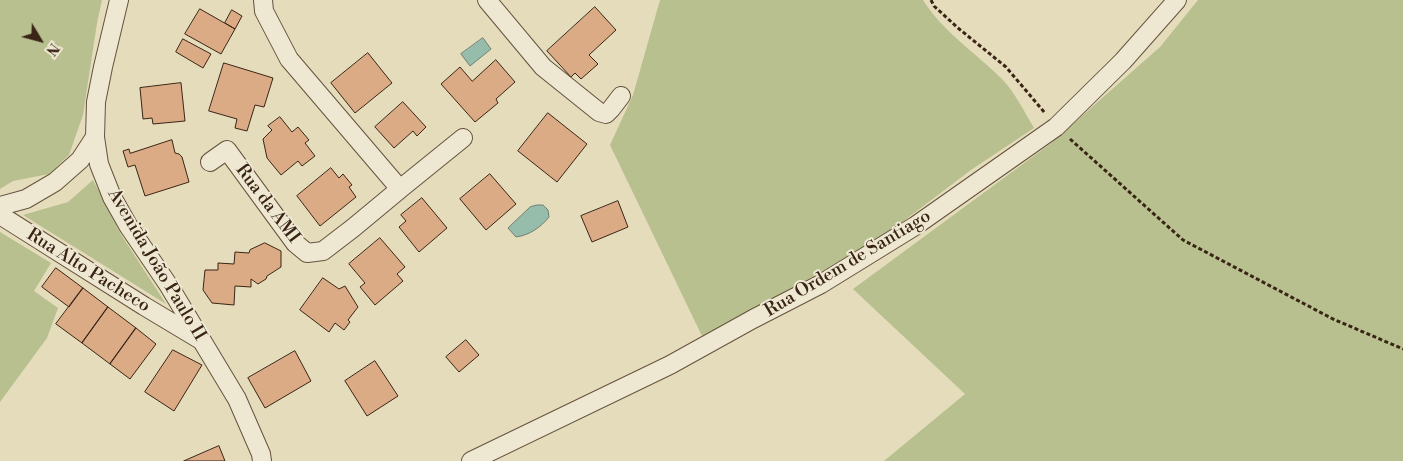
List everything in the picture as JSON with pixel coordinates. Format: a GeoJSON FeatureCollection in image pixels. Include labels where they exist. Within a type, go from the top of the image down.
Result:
{"type":"FeatureCollection","features":[{"type":"Feature","properties":{"kind":"street","name":"Avenida João Paulo II"},"geometry":{"type":"LineString","coordinates":[[119,0],[96,102],[95,137],[99,164],[112,197],[129,227],[169,286],[237,399],[261,454],[262,461]]}},
{"type":"Feature","properties":{"kind":"street"},"geometry":{"type":"LineString","coordinates":[[263,0],[264,11],[289,59],[400,189]]}},
{"type":"Feature","properties":{"kind":"street"},"geometry":{"type":"LineString","coordinates":[[487,0],[543,67],[599,112],[606,114],[621,96]]}},
{"type":"Feature","properties":{"kind":"street","name":"Rua Ordem de Santiago"},"geometry":{"type":"LineString","coordinates":[[471,461],[670,366],[753,319],[821,284],[915,226],[1056,127],[1123,61],[1175,1]]}},
{"type":"Feature","properties":{"kind":"street"},"geometry":{"type":"LineString","coordinates":[[0,206],[26,199],[55,182],[80,160],[95,137]]}},
{"type":"Feature","properties":{"kind":"street","name":"Rua da AMI"},"geometry":{"type":"LineString","coordinates":[[210,162],[227,150],[295,243],[307,253],[323,251],[462,138]]}},
{"type":"Feature","properties":{"kind":"street","name":"Rua Alto Pacheco"},"geometry":{"type":"LineString","coordinates":[[0,215],[202,341]]}},
{"type":"Feature","properties":{"kind":"path"},"geometry":{"type":"LineString","coordinates":[[931,0],[934,6],[958,28],[1006,67],[1056,127],[1183,240],[1333,319],[1403,349]]}},
{"type":"Feature","properties":{"kind":"shaded area"},"geometry":{"type":"Polygon","coordinates":[[[0,0],[102,0],[83,115],[69,155],[49,174],[13,181],[0,189],[0,0]]]}},
{"type":"Feature","properties":{"kind":"shaded area"},"geometry":{"type":"Polygon","coordinates":[[[660,0],[923,0],[940,22],[1006,84],[1034,128],[971,170],[893,229],[823,271],[702,336],[610,145],[633,95],[660,0]]]}},
{"type":"Feature","properties":{"kind":"shaded area"},"geometry":{"type":"Polygon","coordinates":[[[1198,0],[1403,0],[1403,461],[884,461],[965,394],[853,289],[1050,144],[1160,47],[1198,0]]]}},
{"type":"Feature","properties":{"kind":"shaded area"},"geometry":{"type":"Polygon","coordinates":[[[483,38],[491,49],[470,66],[461,54],[483,38]]]}},
{"type":"Feature","properties":{"kind":"shaded area"},"geometry":{"type":"Polygon","coordinates":[[[93,180],[122,236],[166,304],[23,215],[68,202],[93,180]]]}},
{"type":"Feature","properties":{"kind":"shaded area"},"geometry":{"type":"Polygon","coordinates":[[[543,205],[548,210],[549,217],[535,230],[516,237],[508,228],[530,207],[543,205]]]}},
{"type":"Feature","properties":{"kind":"shaded area"},"geometry":{"type":"Polygon","coordinates":[[[0,232],[51,263],[34,291],[58,308],[47,338],[0,402],[0,232]]]}},
{"type":"Feature","properties":{"kind":"building"},"geometry":{"type":"Polygon","coordinates":[[[595,7],[616,30],[589,55],[598,64],[581,79],[575,73],[571,77],[547,51],[595,7]]]}},
{"type":"Feature","properties":{"kind":"building"},"geometry":{"type":"Polygon","coordinates":[[[200,9],[235,29],[221,54],[185,34],[200,9]]]}},
{"type":"Feature","properties":{"kind":"building"},"geometry":{"type":"Polygon","coordinates":[[[232,10],[242,16],[235,29],[225,23],[232,10]]]}},
{"type":"Feature","properties":{"kind":"building"},"geometry":{"type":"Polygon","coordinates":[[[183,39],[211,54],[203,68],[176,52],[183,39]]]}},
{"type":"Feature","properties":{"kind":"building"},"geometry":{"type":"Polygon","coordinates":[[[368,53],[392,83],[355,113],[331,83],[368,53]]]}},
{"type":"Feature","properties":{"kind":"building"},"geometry":{"type":"Polygon","coordinates":[[[496,60],[515,82],[496,99],[498,103],[475,122],[441,84],[460,67],[472,81],[496,60]]]}},
{"type":"Feature","properties":{"kind":"building"},"geometry":{"type":"Polygon","coordinates":[[[224,63],[273,78],[264,107],[255,105],[247,131],[235,128],[237,119],[209,111],[224,63]]]}},
{"type":"Feature","properties":{"kind":"building"},"geometry":{"type":"Polygon","coordinates":[[[181,83],[185,121],[153,124],[152,118],[143,119],[140,88],[181,83]]]}},
{"type":"Feature","properties":{"kind":"building"},"geometry":{"type":"Polygon","coordinates":[[[403,102],[426,127],[417,136],[413,131],[394,148],[375,127],[403,102]]]}},
{"type":"Feature","properties":{"kind":"building"},"geometry":{"type":"Polygon","coordinates":[[[548,113],[587,144],[557,182],[518,151],[548,113]]]}},
{"type":"Feature","properties":{"kind":"building"},"geometry":{"type":"Polygon","coordinates":[[[280,117],[292,132],[298,127],[309,140],[305,143],[315,156],[302,166],[298,161],[281,175],[267,158],[263,139],[272,130],[268,126],[280,117]]]}},
{"type":"Feature","properties":{"kind":"building"},"geometry":{"type":"Polygon","coordinates":[[[172,140],[175,153],[182,157],[189,182],[145,196],[135,165],[128,167],[123,151],[129,149],[130,153],[172,140]]]}},
{"type":"Feature","properties":{"kind":"building"},"geometry":{"type":"Polygon","coordinates":[[[331,168],[339,178],[343,174],[352,185],[349,187],[356,197],[320,226],[297,196],[331,168]]]}},
{"type":"Feature","properties":{"kind":"building"},"geometry":{"type":"Polygon","coordinates":[[[490,174],[516,204],[486,230],[460,199],[490,174]]]}},
{"type":"Feature","properties":{"kind":"building"},"geometry":{"type":"Polygon","coordinates":[[[422,198],[447,228],[419,252],[399,227],[406,221],[401,215],[422,198]]]}},
{"type":"Feature","properties":{"kind":"building"},"geometry":{"type":"Polygon","coordinates":[[[618,201],[628,227],[592,242],[581,216],[618,201]]]}},
{"type":"Feature","properties":{"kind":"building"},"geometry":{"type":"Polygon","coordinates":[[[380,238],[405,267],[397,274],[403,281],[375,305],[360,287],[365,283],[349,264],[380,238]]]}},
{"type":"Feature","properties":{"kind":"building"},"geometry":{"type":"Polygon","coordinates":[[[265,243],[281,251],[281,267],[258,284],[251,279],[251,287],[235,286],[234,305],[212,303],[203,290],[205,270],[218,270],[218,263],[234,264],[235,252],[249,253],[250,250],[265,243]]]}},
{"type":"Feature","properties":{"kind":"building"},"geometry":{"type":"Polygon","coordinates":[[[56,268],[83,288],[69,307],[42,287],[56,268]]]}},
{"type":"Feature","properties":{"kind":"building"},"geometry":{"type":"Polygon","coordinates":[[[323,278],[339,289],[345,286],[358,307],[348,320],[350,322],[344,330],[335,323],[329,332],[300,310],[323,278]]]}},
{"type":"Feature","properties":{"kind":"building"},"geometry":{"type":"Polygon","coordinates":[[[83,288],[108,307],[82,343],[56,324],[83,288]]]}},
{"type":"Feature","properties":{"kind":"building"},"geometry":{"type":"Polygon","coordinates":[[[108,307],[136,328],[110,364],[82,343],[108,307]]]}},
{"type":"Feature","properties":{"kind":"building"},"geometry":{"type":"Polygon","coordinates":[[[136,328],[156,344],[130,379],[110,364],[136,328]]]}},
{"type":"Feature","properties":{"kind":"building"},"geometry":{"type":"Polygon","coordinates":[[[466,340],[479,355],[459,372],[446,357],[466,340]]]}},
{"type":"Feature","properties":{"kind":"building"},"geometry":{"type":"Polygon","coordinates":[[[173,350],[202,365],[174,411],[145,392],[173,350]]]}},
{"type":"Feature","properties":{"kind":"building"},"geometry":{"type":"Polygon","coordinates":[[[295,351],[311,381],[265,408],[248,378],[295,351]]]}},
{"type":"Feature","properties":{"kind":"building"},"geometry":{"type":"Polygon","coordinates":[[[375,361],[398,396],[367,416],[345,381],[375,361]]]}},
{"type":"Feature","properties":{"kind":"building"},"geometry":{"type":"Polygon","coordinates":[[[219,446],[225,461],[184,461],[219,446]]]}}]}
